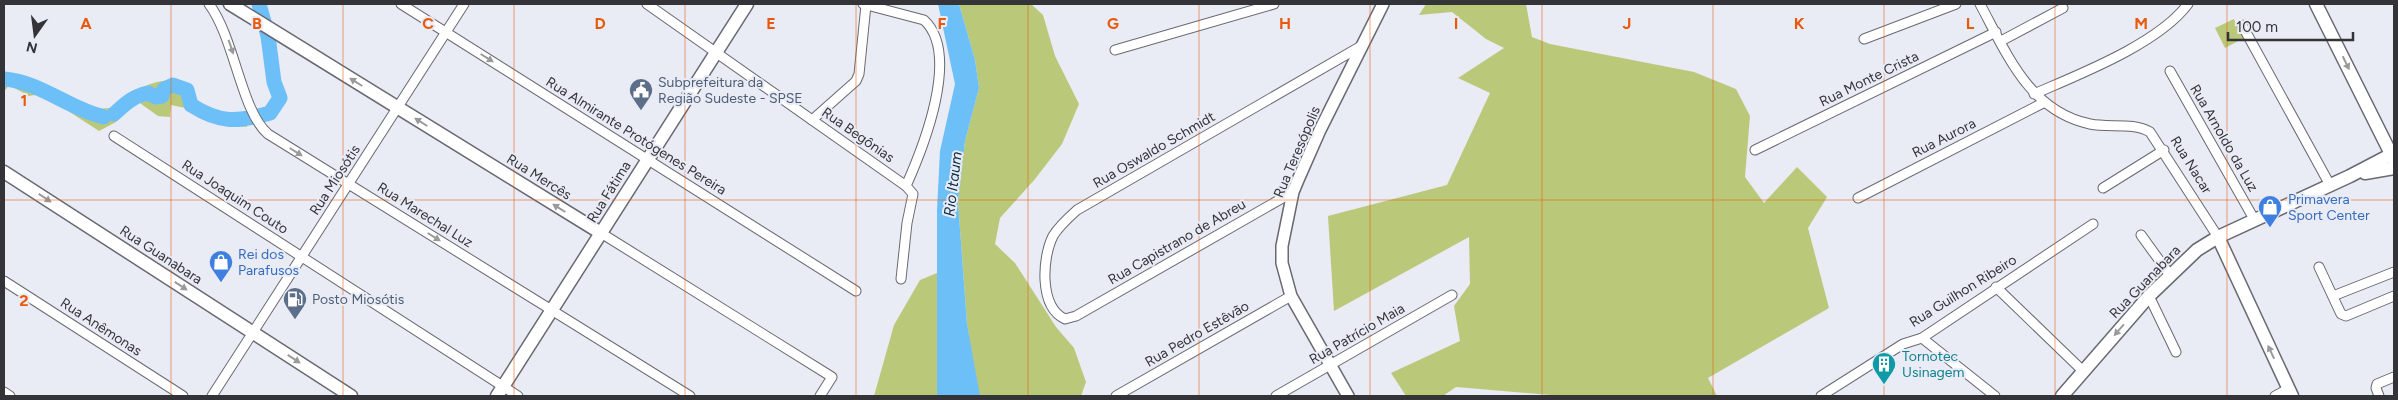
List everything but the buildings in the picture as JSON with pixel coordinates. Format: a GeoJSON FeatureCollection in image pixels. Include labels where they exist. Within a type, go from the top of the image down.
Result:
{"type":"FeatureCollection","features":[{"type":"Feature","properties":{"kind":"main road","name":"Rua Mercês"},"geometry":{"type":"LineString","coordinates":[[230,4],[601,233]]}},
{"type":"Feature","properties":{"kind":"main road","name":"Rua Fátima"},"geometry":{"type":"LineString","coordinates":[[500,391],[748,4]]}},
{"type":"Feature","properties":{"kind":"main road"},"geometry":{"type":"LineString","coordinates":[[2316,4],[2393,156]]}},
{"type":"Feature","properties":{"kind":"main road","name":"Rua Guanabara"},"geometry":{"type":"LineString","coordinates":[[2062,396],[2149,296],[2197,250],[2254,219],[2393,156]]}},
{"type":"Feature","properties":{"kind":"main road","name":"Rua Guanabara"},"geometry":{"type":"LineString","coordinates":[[2350,176],[2394,168]]}},
{"type":"Feature","properties":{"kind":"main road","name":"Rua Guanabara"},"geometry":{"type":"LineString","coordinates":[[4,172],[352,396]]}},
{"type":"Feature","properties":{"kind":"main road","name":"Rua Nacar"},"geometry":{"type":"LineString","coordinates":[[2218,237],[2290,393]]}},
{"type":"Feature","properties":{"kind":"street","name":"Rua Marechal Luz"},"geometry":{"type":"LineString","coordinates":[[209,4],[229,41],[252,113],[257,123],[268,134],[690,396]]}},
{"type":"Feature","properties":{"kind":"street","name":"Rua Almirante Protógenes Pereira"},"geometry":{"type":"LineString","coordinates":[[401,4],[856,291]]}},
{"type":"Feature","properties":{"kind":"street","name":"Rua Miosótis"},"geometry":{"type":"LineString","coordinates":[[212,396],[464,4]]}},
{"type":"Feature","properties":{"kind":"street","name":"Rua Begônias"},"geometry":{"type":"LineString","coordinates":[[647,4],[906,186]]}},
{"type":"Feature","properties":{"kind":"street"},"geometry":{"type":"LineString","coordinates":[[812,120],[856,80],[859,74],[864,4],[924,20],[928,24],[939,50],[940,76],[921,151],[906,186],[913,194],[907,223],[901,279]]}},
{"type":"Feature","properties":{"kind":"street"},"geometry":{"type":"LineString","coordinates":[[1115,50],[1274,4]]}},
{"type":"Feature","properties":{"kind":"street","name":"Rua Teresópolis"},"geometry":{"type":"LineString","coordinates":[[1348,396],[1291,296],[1284,271],[1282,254],[1293,192],[1320,130],[1383,4]]}},
{"type":"Feature","properties":{"kind":"street"},"geometry":{"type":"LineString","coordinates":[[1864,39],[1956,4]]}},
{"type":"Feature","properties":{"kind":"street","name":"Rua Nacar"},"geometry":{"type":"LineString","coordinates":[[1980,4],[2034,94],[2043,103],[2064,116],[2085,123],[2145,129],[2156,137],[2218,237]]}},
{"type":"Feature","properties":{"kind":"street"},"geometry":{"type":"LineString","coordinates":[[2034,94],[2121,54],[2170,22],[2188,4]]}},
{"type":"Feature","properties":{"kind":"street"},"geometry":{"type":"LineString","coordinates":[[2001,41],[2063,8]]}},
{"type":"Feature","properties":{"kind":"street"},"geometry":{"type":"LineString","coordinates":[[2242,25],[2330,185]]}},
{"type":"Feature","properties":{"kind":"street","name":"Rua Monte Crista"},"geometry":{"type":"LineString","coordinates":[[1755,150],[1996,32]]}},
{"type":"Feature","properties":{"kind":"street","name":"Rua Oswaldo Schmidt"},"geometry":{"type":"LineString","coordinates":[[1076,316],[1065,319],[1052,309],[1046,284],[1046,266],[1053,237],[1068,218],[1077,210],[1363,45]]}},
{"type":"Feature","properties":{"kind":"street","name":"Rua Arnoldo da Luz"},"geometry":{"type":"LineString","coordinates":[[2170,71],[2254,219]]}},
{"type":"Feature","properties":{"kind":"street","name":"Rua Aurora"},"geometry":{"type":"LineString","coordinates":[[1858,198],[2043,103]]}},
{"type":"Feature","properties":{"kind":"street","name":"Rua Joaquim Couto"},"geometry":{"type":"LineString","coordinates":[[114,136],[302,257],[500,391],[518,396]]}},
{"type":"Feature","properties":{"kind":"street"},"geometry":{"type":"LineString","coordinates":[[2103,188],[2164,150]]}},
{"type":"Feature","properties":{"kind":"street","name":"Rua Capistrano de Abreu"},"geometry":{"type":"LineString","coordinates":[[1076,316],[1293,192]]}},
{"type":"Feature","properties":{"kind":"street","name":"Rua Guilhon Ribeiro"},"geometry":{"type":"LineString","coordinates":[[1821,396],[1904,344],[1922,338],[2093,224]]}},
{"type":"Feature","properties":{"kind":"street","name":"Rua Mercês"},"geometry":{"type":"LineString","coordinates":[[601,233],[832,377],[820,396]]}},
{"type":"Feature","properties":{"kind":"street"},"geometry":{"type":"LineString","coordinates":[[2141,235],[2170,275]]}},
{"type":"Feature","properties":{"kind":"street"},"geometry":{"type":"LineString","coordinates":[[2319,267],[2341,314],[2346,316],[2394,296]]}},
{"type":"Feature","properties":{"kind":"street"},"geometry":{"type":"LineString","coordinates":[[2333,296],[2394,272]]}},
{"type":"Feature","properties":{"kind":"street","name":"Rua Anêmonas"},"geometry":{"type":"LineString","coordinates":[[4,281],[183,396]]}},
{"type":"Feature","properties":{"kind":"street"},"geometry":{"type":"LineString","coordinates":[[1996,287],[2083,371]]}},
{"type":"Feature","properties":{"kind":"street","name":"Rua Patrício Maia"},"geometry":{"type":"LineString","coordinates":[[1276,396],[1452,295]]}},
{"type":"Feature","properties":{"kind":"street","name":"Rua Pedro Estêvão"},"geometry":{"type":"LineString","coordinates":[[1116,396],[1291,296]]}},
{"type":"Feature","properties":{"kind":"street"},"geometry":{"type":"LineString","coordinates":[[2149,296],[2176,352]]}},
{"type":"Feature","properties":{"kind":"street"},"geometry":{"type":"LineString","coordinates":[[1922,338],[1995,396]]}},
{"type":"Feature","properties":{"kind":"street"},"geometry":{"type":"LineString","coordinates":[[2379,396],[2376,388],[2377,384],[2394,378]]}},
{"type":"Feature","properties":{"kind":"street"},"geometry":{"type":"LineString","coordinates":[[4,392],[10,396]]}},
{"type":"Feature","properties":{"kind":"street"},"geometry":{"type":"LineString","coordinates":[[2275,396],[2290,393]]}},
{"type":"Feature","properties":{"kind":"green space"},"geometry":{"type":"Polygon","coordinates":[[[959,4],[1031,4],[1043,15],[1055,56],[1079,104],[1062,144],[1035,179],[1000,218],[995,244],[1015,263],[1056,327],[1074,348],[1086,382],[1081,396],[980,396],[977,389],[967,324],[958,202],[965,141],[979,88],[975,60],[959,4]]]}},
{"type":"Feature","properties":{"kind":"green space"},"geometry":{"type":"Polygon","coordinates":[[[1426,4],[1526,4],[1532,37],[1550,44],[1694,72],[1736,89],[1750,116],[1745,177],[1764,203],[1797,167],[1827,197],[1808,228],[1829,308],[1708,378],[1717,396],[1562,396],[1456,387],[1443,396],[1406,396],[1391,373],[1460,341],[1454,306],[1470,284],[1469,237],[1334,311],[1328,216],[1447,185],[1490,93],[1458,78],[1504,48],[1486,39],[1452,12],[1419,15],[1426,4]]]}},
{"type":"Feature","properties":{"kind":"green space"},"geometry":{"type":"Polygon","coordinates":[[[2234,19],[2244,38],[2225,48],[2215,28],[2234,19]]]}},
{"type":"Feature","properties":{"kind":"green space"},"geometry":{"type":"Polygon","coordinates":[[[4,75],[49,86],[93,109],[111,108],[136,90],[157,82],[177,81],[187,87],[197,105],[225,115],[243,117],[247,127],[233,126],[192,114],[190,109],[171,105],[170,117],[158,116],[137,101],[116,122],[99,131],[42,94],[29,96],[9,85],[4,92],[4,75]]]}},
{"type":"Feature","properties":{"kind":"green space"},"geometry":{"type":"Polygon","coordinates":[[[937,273],[937,396],[874,396],[894,325],[920,280],[937,273]]]}},
{"type":"Feature","properties":{"kind":"water","name":"Rio Itaum"},"geometry":{"type":"Polygon","coordinates":[[[938,4],[959,4],[975,60],[979,88],[965,141],[958,202],[967,324],[980,396],[937,396],[937,210],[940,151],[955,84],[938,4]]]}},
{"type":"Feature","properties":{"kind":"waterway"},"geometry":{"type":"LineString","coordinates":[[114,114],[138,96],[148,93],[156,97],[162,96],[164,89],[173,85],[187,90],[191,105],[211,116],[229,120],[270,113],[280,98],[274,82],[268,36],[259,4]]}},
{"type":"Feature","properties":{"kind":"waterway"},"geometry":{"type":"LineString","coordinates":[[4,79],[30,85],[79,108],[104,117]]}},
{"type":"Feature","properties":{"kind":"place","name":"Subprefeitura da Região Sudeste - SPSE"},"geometry":{"type":"Point","coordinates":[641,111]}},
{"type":"Feature","properties":{"kind":"place","name":"Primavera Sport Center"},"geometry":{"type":"Point","coordinates":[2270,228]}},
{"type":"Feature","properties":{"kind":"place","name":"Rei dos Parafusos"},"geometry":{"type":"Point","coordinates":[221,283]}},
{"type":"Feature","properties":{"kind":"place","name":"Posto Miosótis"},"geometry":{"type":"Point","coordinates":[295,320]}},
{"type":"Feature","properties":{"kind":"place","name":"Tornotec Usinagem"},"geometry":{"type":"Point","coordinates":[1884,385]}}]}
